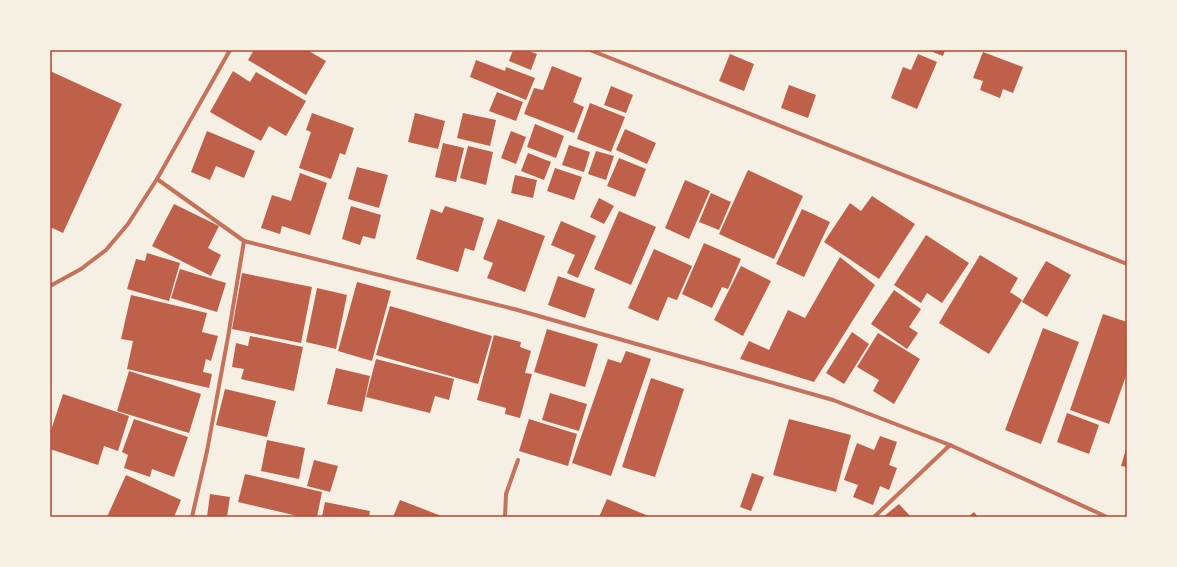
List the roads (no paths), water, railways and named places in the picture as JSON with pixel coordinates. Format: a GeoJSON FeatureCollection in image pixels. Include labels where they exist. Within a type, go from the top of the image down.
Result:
{"type":"FeatureCollection","features":[{"type":"Feature","properties":{"kind":"street"},"geometry":{"type":"LineString","coordinates":[[50,286],[81,269],[106,250],[128,224],[157,179],[230,50]]}},
{"type":"Feature","properties":{"kind":"street"},"geometry":{"type":"LineString","coordinates":[[590,50],[1127,264]]}},
{"type":"Feature","properties":{"kind":"street"},"geometry":{"type":"LineString","coordinates":[[157,179],[244,241],[514,309],[825,398],[950,445],[1107,517]]}},
{"type":"Feature","properties":{"kind":"street"},"geometry":{"type":"LineString","coordinates":[[192,517],[207,451],[244,241]]}},
{"type":"Feature","properties":{"kind":"street"},"geometry":{"type":"LineString","coordinates":[[874,517],[950,445]]}},
{"type":"Feature","properties":{"kind":"street"},"geometry":{"type":"LineString","coordinates":[[505,517],[506,494],[518,460]]}}]}
